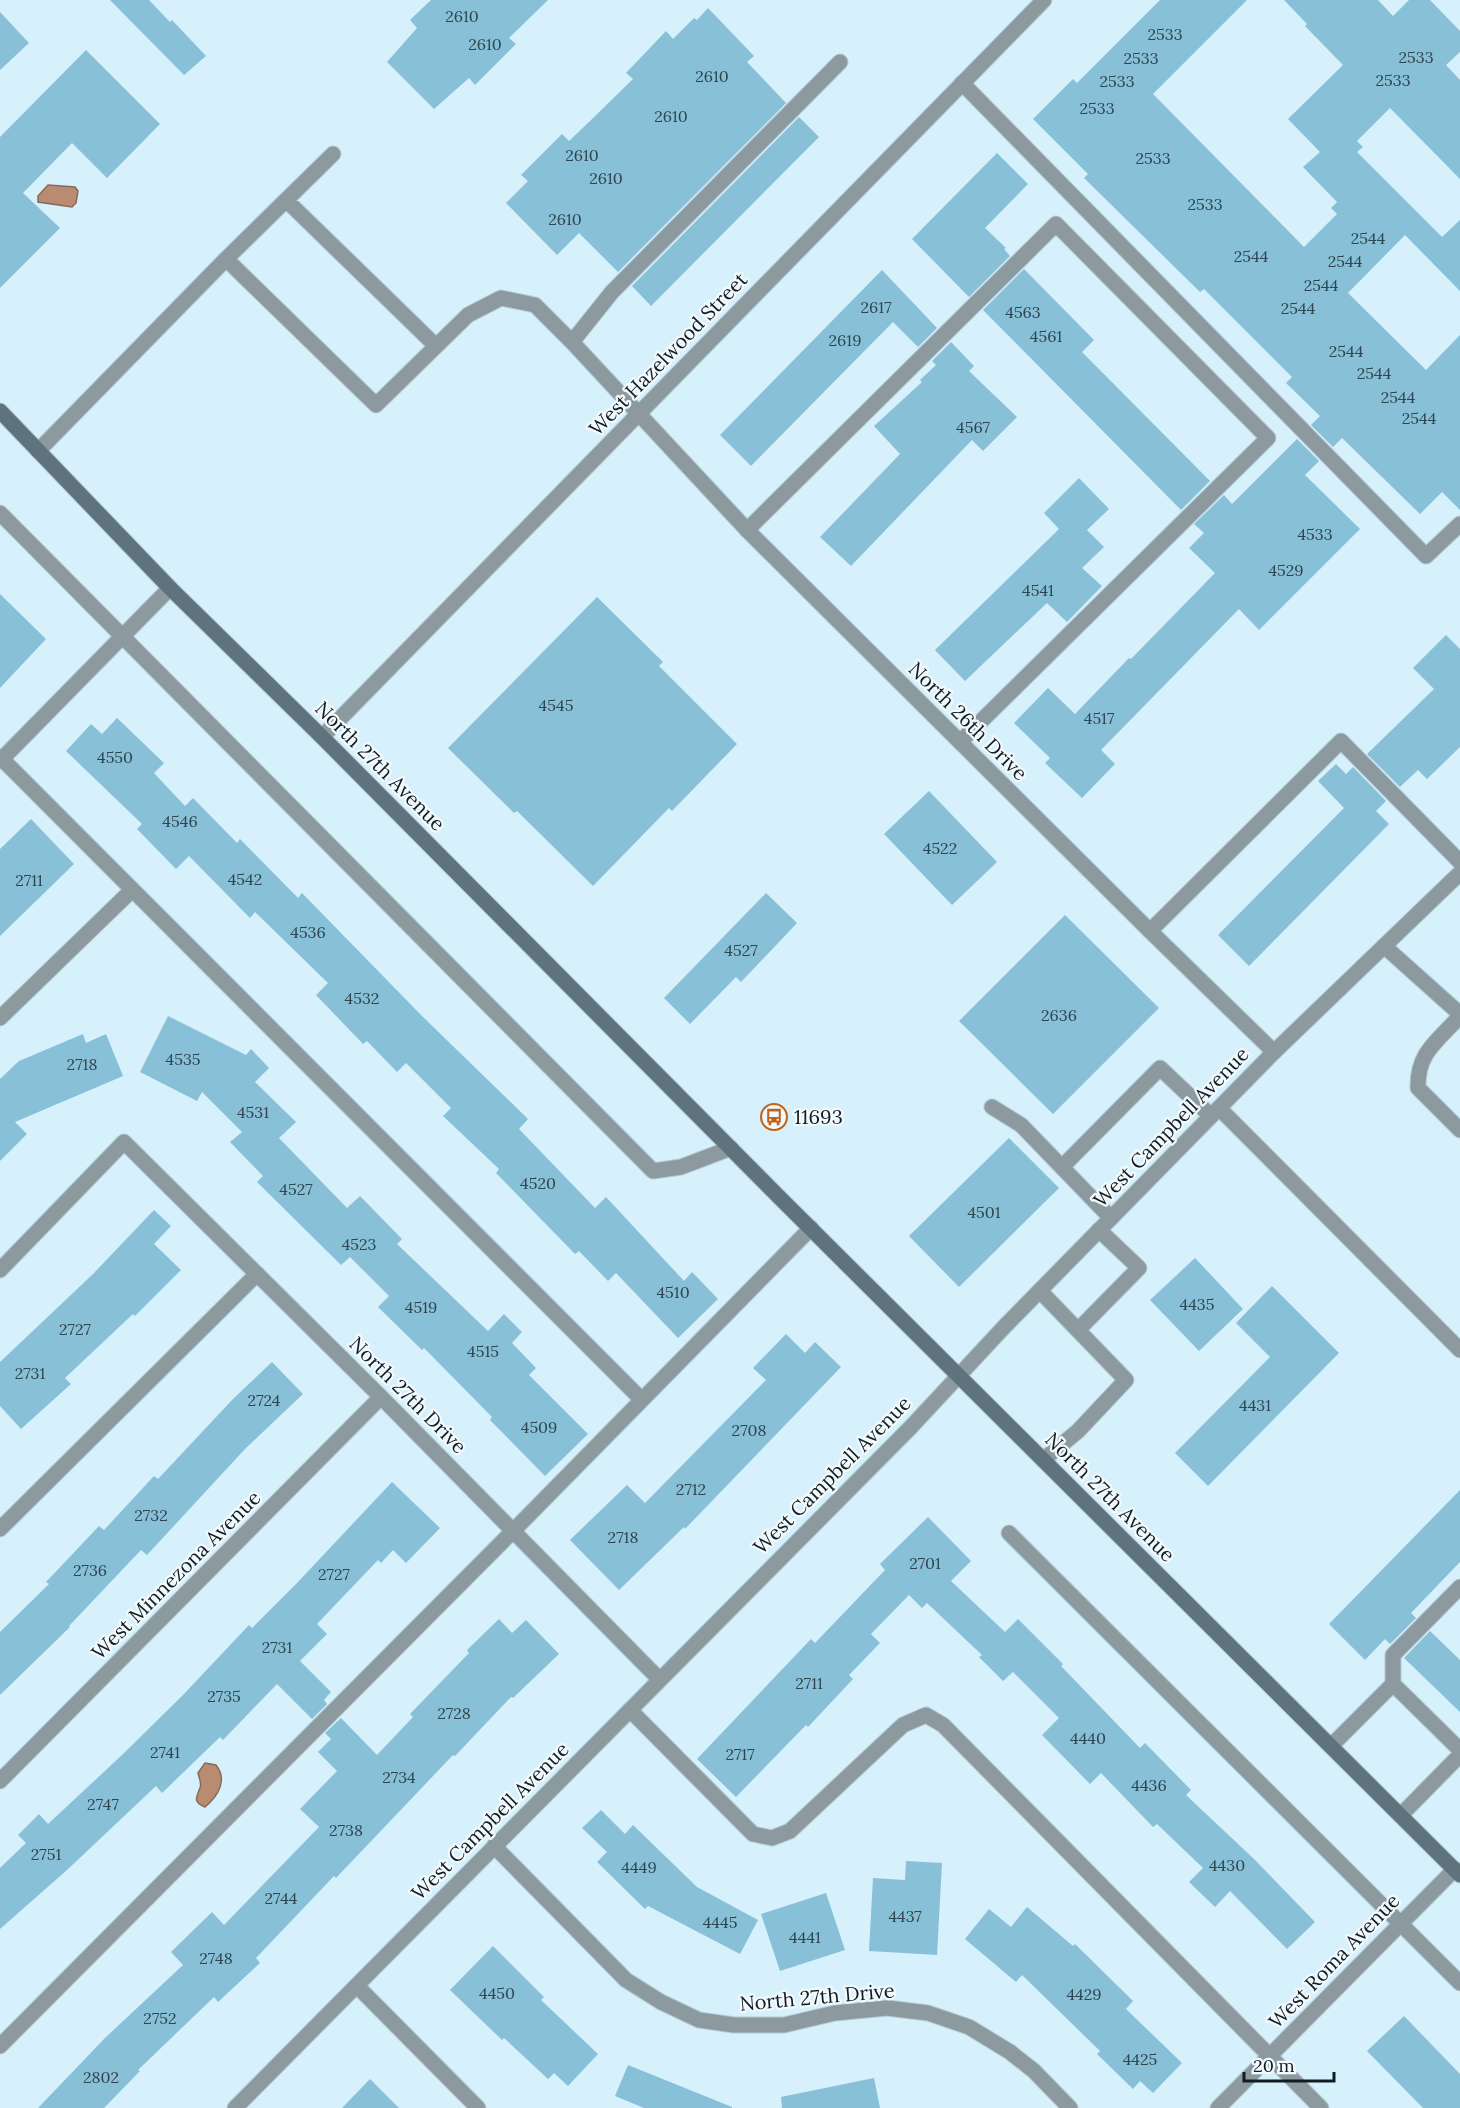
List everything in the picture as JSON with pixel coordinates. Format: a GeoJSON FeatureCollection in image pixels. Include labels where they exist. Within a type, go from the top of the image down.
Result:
{"type":"FeatureCollection","features":[{"type":"Feature","properties":{"kind":"main road","name":"North 27th Avenue"},"geometry":{"type":"LineString","coordinates":[[0,411],[170,588],[322,737],[958,1376],[1457,1872]]}},
{"type":"Feature","properties":{"kind":"street","name":"West Hazelwood Street"},"geometry":{"type":"LineString","coordinates":[[322,737],[1044,0]]}},
{"type":"Feature","properties":{"kind":"street"},"geometry":{"type":"LineString","coordinates":[[572,342],[612,292],[840,62]]}},
{"type":"Feature","properties":{"kind":"street"},"geometry":{"type":"LineString","coordinates":[[962,83],[1426,556],[1460,525]]}},
{"type":"Feature","properties":{"kind":"street"},"geometry":{"type":"LineString","coordinates":[[38,451],[226,259],[333,154]]}},
{"type":"Feature","properties":{"kind":"street"},"geometry":{"type":"LineString","coordinates":[[286,200],[436,346]]}},
{"type":"Feature","properties":{"kind":"street"},"geometry":{"type":"LineString","coordinates":[[747,530],[1056,224],[1268,438],[960,742]]}},
{"type":"Feature","properties":{"kind":"street","name":"North 26th Drive"},"geometry":{"type":"LineString","coordinates":[[226,259],[376,405],[468,315],[501,298],[535,305],[747,530],[1150,932],[1274,1052]]}},
{"type":"Feature","properties":{"kind":"street"},"geometry":{"type":"LineString","coordinates":[[0,513],[653,1171],[681,1167],[731,1148]]}},
{"type":"Feature","properties":{"kind":"street"},"geometry":{"type":"LineString","coordinates":[[170,588],[1,759],[641,1399]]}},
{"type":"Feature","properties":{"kind":"street"},"geometry":{"type":"LineString","coordinates":[[1150,932],[1341,741],[1460,862]]}},
{"type":"Feature","properties":{"kind":"street","name":"West Campbell Avenue"},"geometry":{"type":"LineString","coordinates":[[235,2108],[911,1426],[1274,1052],[1460,873]]}},
{"type":"Feature","properties":{"kind":"street"},"geometry":{"type":"LineString","coordinates":[[0,1018],[132,890]]}},
{"type":"Feature","properties":{"kind":"street"},"geometry":{"type":"LineString","coordinates":[[1384,946],[1460,1015],[1422,1057],[1418,1073],[1418,1088],[1460,1131]]}},
{"type":"Feature","properties":{"kind":"street"},"geometry":{"type":"LineString","coordinates":[[1062,1167],[1160,1068],[1215,1112],[1460,1350]]}},
{"type":"Feature","properties":{"kind":"street"},"geometry":{"type":"LineString","coordinates":[[992,1107],[1021,1125],[1111,1218]]}},
{"type":"Feature","properties":{"kind":"street","name":"North 27th Drive"},"geometry":{"type":"LineString","coordinates":[[0,1270],[124,1142],[381,1397],[659,1680]]}},
{"type":"Feature","properties":{"kind":"street"},"geometry":{"type":"LineString","coordinates":[[0,2046],[811,1228]]}},
{"type":"Feature","properties":{"kind":"street"},"geometry":{"type":"LineString","coordinates":[[1078,1330],[1139,1268],[1099,1230]]}},
{"type":"Feature","properties":{"kind":"street"},"geometry":{"type":"LineString","coordinates":[[0,1529],[257,1274]]}},
{"type":"Feature","properties":{"kind":"street"},"geometry":{"type":"LineString","coordinates":[[1040,1291],[1126,1380],[1078,1431],[1043,1460]]}},
{"type":"Feature","properties":{"kind":"street","name":"West Minnezona Avenue"},"geometry":{"type":"LineString","coordinates":[[0,1781],[381,1397]]}},
{"type":"Feature","properties":{"kind":"street"},"geometry":{"type":"LineString","coordinates":[[1010,1533],[1460,1983]]}},
{"type":"Feature","properties":{"kind":"street"},"geometry":{"type":"LineString","coordinates":[[1401,1815],[1460,1753],[1393,1684],[1393,1655],[1460,1587]]}},
{"type":"Feature","properties":{"kind":"street"},"geometry":{"type":"LineString","coordinates":[[1331,1746],[1393,1684]]}},
{"type":"Feature","properties":{"kind":"street"},"geometry":{"type":"LineString","coordinates":[[630,1710],[753,1834],[772,1838],[790,1831],[903,1725],[926,1715],[943,1725],[1321,2108]]}},
{"type":"Feature","properties":{"kind":"street","name":"North 27th Drive"},"geometry":{"type":"LineString","coordinates":[[494,1846],[626,1980],[660,2002],[699,2020],[734,2025],[784,2025],[835,2013],[887,2008],[928,2013],[969,2027],[1010,2052],[1034,2071],[1070,2108]]}},
{"type":"Feature","properties":{"kind":"street","name":"West Roma Avenue"},"geometry":{"type":"LineString","coordinates":[[1218,2108],[1401,1923],[1457,1872]]}},
{"type":"Feature","properties":{"kind":"street"},"geometry":{"type":"LineString","coordinates":[[357,1986],[478,2108]]}},
{"type":"Feature","properties":{"kind":"shaded area"},"geometry":{"type":"Polygon","coordinates":[[[48,185],[75,187],[78,191],[76,203],[72,207],[38,202],[38,196],[48,185]]]}},
{"type":"Feature","properties":{"kind":"shaded area"},"geometry":{"type":"Polygon","coordinates":[[[205,1763],[216,1765],[220,1771],[221,1782],[214,1798],[205,1807],[196,1799],[201,1784],[198,1773],[205,1763]]]}},
{"type":"Feature","properties":{"kind":"building"},"geometry":{"type":"Polygon","coordinates":[[[110,0],[149,0],[170,22],[172,20],[206,56],[184,75],[110,0]]]}},
{"type":"Feature","properties":{"kind":"building"},"geometry":{"type":"Polygon","coordinates":[[[431,0],[548,0],[509,38],[516,44],[475,85],[469,78],[434,109],[387,62],[417,28],[410,20],[431,0]]]}},
{"type":"Feature","properties":{"kind":"building"},"geometry":{"type":"Polygon","coordinates":[[[1160,0],[1247,0],[1153,94],[1304,247],[1337,214],[1331,208],[1337,202],[1303,167],[1320,152],[1288,119],[1343,65],[1305,26],[1307,24],[1284,0],[1378,0],[1393,16],[1409,0],[1430,0],[1460,31],[1460,52],[1446,65],[1460,80],[1460,179],[1390,108],[1357,141],[1363,147],[1357,152],[1442,237],[1460,220],[1460,291],[1405,235],[1348,293],[1426,370],[1460,335],[1460,510],[1442,492],[1420,514],[1342,438],[1333,447],[1311,425],[1320,416],[1286,383],[1292,377],[1204,289],[1200,292],[1084,178],[1088,174],[1033,119],[1073,79],[1077,83],[1160,0]]]}},
{"type":"Feature","properties":{"kind":"building"},"geometry":{"type":"Polygon","coordinates":[[[708,8],[754,56],[747,62],[786,103],[618,272],[579,233],[557,255],[506,203],[528,181],[521,175],[562,134],[569,141],[633,79],[626,73],[666,31],[673,39],[708,8]]]}},
{"type":"Feature","properties":{"kind":"building"},"geometry":{"type":"Polygon","coordinates":[[[0,12],[29,43],[0,70],[0,12]]]}},
{"type":"Feature","properties":{"kind":"building"},"geometry":{"type":"Polygon","coordinates":[[[86,50],[160,124],[107,178],[72,143],[23,193],[60,228],[0,288],[0,137],[86,50]]]}},
{"type":"Feature","properties":{"kind":"building"},"geometry":{"type":"Polygon","coordinates":[[[799,117],[819,137],[651,306],[632,286],[799,117]]]}},
{"type":"Feature","properties":{"kind":"building"},"geometry":{"type":"Polygon","coordinates":[[[997,153],[1028,184],[985,228],[1006,248],[1004,249],[1010,256],[969,297],[912,239],[997,153]]]}},
{"type":"Feature","properties":{"kind":"building"},"geometry":{"type":"Polygon","coordinates":[[[1024,269],[1094,340],[1082,352],[1210,481],[1181,510],[983,310],[1024,269]]]}},
{"type":"Feature","properties":{"kind":"building"},"geometry":{"type":"Polygon","coordinates":[[[882,270],[937,328],[918,347],[893,322],[751,466],[720,435],[882,270]]]}},
{"type":"Feature","properties":{"kind":"building"},"geometry":{"type":"Polygon","coordinates":[[[951,342],[974,366],[969,371],[1017,417],[983,451],[972,440],[851,566],[820,537],[900,454],[874,426],[922,382],[920,380],[936,365],[932,361],[951,342]]]}},
{"type":"Feature","properties":{"kind":"building"},"geometry":{"type":"Polygon","coordinates":[[[1297,439],[1319,461],[1305,475],[1360,529],[1259,630],[1239,609],[1101,750],[1115,764],[1082,798],[1045,763],[1050,758],[1014,723],[1048,688],[1075,714],[1129,658],[1131,659],[1215,573],[1189,548],[1204,533],[1194,524],[1224,495],[1232,504],[1297,439]]]}},
{"type":"Feature","properties":{"kind":"building"},"geometry":{"type":"Polygon","coordinates":[[[1079,478],[1109,509],[1087,530],[1104,547],[1082,568],[1102,586],[1067,622],[1047,603],[965,681],[935,650],[1059,529],[1044,513],[1079,478]]]}},
{"type":"Feature","properties":{"kind":"building"},"geometry":{"type":"Polygon","coordinates":[[[0,594],[46,639],[0,688],[0,594]]]}},
{"type":"Feature","properties":{"kind":"building"},"geometry":{"type":"Polygon","coordinates":[[[597,597],[663,662],[659,666],[737,744],[672,811],[669,808],[593,886],[517,811],[514,813],[448,748],[597,597]]]}},
{"type":"Feature","properties":{"kind":"building"},"geometry":{"type":"Polygon","coordinates":[[[1446,635],[1460,649],[1460,747],[1427,779],[1418,770],[1400,787],[1367,754],[1434,689],[1413,668],[1446,635]]]}},
{"type":"Feature","properties":{"kind":"building"},"geometry":{"type":"Polygon","coordinates":[[[117,718],[164,763],[154,773],[185,806],[193,798],[237,843],[240,839],[298,898],[302,893],[422,1016],[528,1119],[519,1129],[595,1208],[606,1197],[684,1281],[692,1272],[718,1299],[678,1338],[616,1273],[608,1281],[579,1251],[575,1254],[496,1173],[499,1169],[443,1116],[451,1108],[406,1063],[397,1072],[367,1041],[363,1044],[316,995],[328,983],[255,912],[250,918],[189,856],[176,869],[137,829],[142,824],[66,751],[91,724],[102,734],[117,718]]]}},
{"type":"Feature","properties":{"kind":"building"},"geometry":{"type":"Polygon","coordinates":[[[1336,764],[1346,774],[1353,767],[1386,801],[1376,811],[1389,824],[1249,966],[1218,935],[1344,808],[1318,781],[1336,764]]]}},
{"type":"Feature","properties":{"kind":"building"},"geometry":{"type":"Polygon","coordinates":[[[929,791],[997,862],[952,905],[884,834],[929,791]]]}},
{"type":"Feature","properties":{"kind":"building"},"geometry":{"type":"Polygon","coordinates":[[[31,819],[74,864],[0,936],[0,849],[31,819]]]}},
{"type":"Feature","properties":{"kind":"building"},"geometry":{"type":"Polygon","coordinates":[[[766,893],[797,923],[741,982],[736,977],[690,1024],[664,998],[766,893]]]}},
{"type":"Feature","properties":{"kind":"building"},"geometry":{"type":"Polygon","coordinates":[[[1065,915],[1159,1008],[1053,1114],[959,1021],[1065,915]]]}},
{"type":"Feature","properties":{"kind":"building"},"geometry":{"type":"Polygon","coordinates":[[[168,1016],[246,1055],[251,1049],[269,1068],[255,1082],[296,1122],[279,1138],[347,1208],[360,1196],[402,1239],[397,1244],[488,1331],[504,1314],[522,1332],[512,1343],[536,1368],[529,1375],[588,1434],[545,1476],[490,1420],[492,1417],[424,1348],[422,1350],[378,1307],[389,1296],[350,1257],[341,1265],[257,1182],[263,1176],[230,1142],[242,1132],[202,1092],[197,1101],[140,1072],[168,1016]]]}},
{"type":"Feature","properties":{"kind":"building"},"geometry":{"type":"Polygon","coordinates":[[[83,1034],[86,1043],[106,1034],[123,1076],[15,1122],[27,1134],[0,1161],[0,1079],[19,1061],[83,1034]]]}},
{"type":"Feature","properties":{"kind":"building"},"geometry":{"type":"Polygon","coordinates":[[[1009,1138],[1059,1188],[959,1287],[909,1236],[1009,1138]]]}},
{"type":"Feature","properties":{"kind":"building"},"geometry":{"type":"Polygon","coordinates":[[[154,1210],[171,1226],[154,1244],[181,1270],[135,1316],[133,1314],[65,1378],[71,1384],[21,1429],[0,1406],[0,1362],[93,1274],[154,1210]]]}},
{"type":"Feature","properties":{"kind":"building"},"geometry":{"type":"Polygon","coordinates":[[[1195,1258],[1243,1309],[1199,1351],[1150,1300],[1195,1258]]]}},
{"type":"Feature","properties":{"kind":"building"},"geometry":{"type":"Polygon","coordinates":[[[1272,1286],[1339,1353],[1208,1486],[1175,1453],[1270,1357],[1236,1323],[1272,1286]]]}},
{"type":"Feature","properties":{"kind":"building"},"geometry":{"type":"Polygon","coordinates":[[[786,1334],[805,1353],[815,1342],[841,1367],[685,1529],[684,1527],[619,1590],[570,1540],[627,1485],[645,1503],[766,1380],[753,1368],[786,1334]]]}},
{"type":"Feature","properties":{"kind":"building"},"geometry":{"type":"Polygon","coordinates":[[[272,1362],[303,1394],[245,1449],[147,1555],[141,1550],[70,1627],[0,1695],[0,1632],[49,1584],[46,1582],[99,1526],[104,1530],[154,1476],[158,1479],[233,1399],[272,1362]]]}},
{"type":"Feature","properties":{"kind":"building"},"geometry":{"type":"Polygon","coordinates":[[[392,1482],[440,1528],[406,1563],[393,1550],[381,1563],[378,1560],[317,1624],[327,1634],[300,1661],[331,1692],[324,1700],[327,1704],[312,1719],[277,1684],[223,1740],[220,1737],[162,1793],[156,1786],[0,1929],[0,1868],[26,1843],[18,1835],[39,1814],[48,1824],[122,1755],[249,1625],[252,1628],[297,1583],[392,1482]]]}},
{"type":"Feature","properties":{"kind":"building"},"geometry":{"type":"Polygon","coordinates":[[[1460,1490],[1460,1562],[1411,1613],[1416,1618],[1390,1644],[1385,1639],[1365,1660],[1329,1624],[1460,1490]]]}},
{"type":"Feature","properties":{"kind":"building"},"geometry":{"type":"Polygon","coordinates":[[[928,1517],[971,1561],[951,1581],[1005,1632],[1018,1619],[1140,1748],[1145,1743],[1191,1790],[1186,1795],[1254,1859],[1315,1922],[1287,1949],[1230,1891],[1215,1907],[1189,1882],[1203,1868],[1157,1824],[1153,1827],[1101,1773],[1090,1784],[1042,1735],[1059,1718],[1013,1672],[1003,1681],[979,1657],[982,1655],[927,1603],[922,1608],[909,1595],[871,1634],[880,1643],[849,1675],[853,1679],[808,1727],[806,1725],[736,1797],[697,1759],[811,1639],[815,1643],[885,1570],[880,1564],[928,1517]]]}},
{"type":"Feature","properties":{"kind":"building"},"geometry":{"type":"Polygon","coordinates":[[[499,1619],[512,1633],[526,1620],[559,1654],[513,1698],[511,1697],[336,1878],[334,1876],[256,1958],[260,1963],[218,2002],[214,1997],[138,2070],[140,2071],[104,2108],[38,2108],[105,2038],[183,1965],[171,1952],[212,1912],[224,1925],[319,1827],[300,1809],[337,1771],[318,1752],[331,1739],[325,1733],[341,1718],[377,1755],[413,1717],[410,1714],[469,1653],[467,1650],[499,1619]]]}},
{"type":"Feature","properties":{"kind":"building"},"geometry":{"type":"Polygon","coordinates":[[[1430,1631],[1460,1660],[1460,1712],[1404,1658],[1430,1631]]]}},
{"type":"Feature","properties":{"kind":"building"},"geometry":{"type":"Polygon","coordinates":[[[601,1810],[625,1834],[633,1825],[697,1887],[758,1920],[740,1954],[648,1906],[645,1909],[597,1862],[607,1852],[582,1828],[601,1810]]]}},
{"type":"Feature","properties":{"kind":"building"},"geometry":{"type":"Polygon","coordinates":[[[906,1861],[942,1863],[937,1955],[869,1951],[873,1878],[905,1880],[906,1861]]]}},
{"type":"Feature","properties":{"kind":"building"},"geometry":{"type":"Polygon","coordinates":[[[826,1893],[845,1950],[780,1971],[761,1914],[826,1893]]]}},
{"type":"Feature","properties":{"kind":"building"},"geometry":{"type":"Polygon","coordinates":[[[1027,1907],[1073,1946],[1075,1944],[1133,2001],[1126,2009],[1182,2063],[1153,2093],[1140,2081],[1133,2089],[1097,2054],[1100,2051],[1022,1975],[1016,1982],[965,1939],[989,1909],[1011,1927],[1027,1907]]]}},
{"type":"Feature","properties":{"kind":"building"},"geometry":{"type":"Polygon","coordinates":[[[493,1946],[544,1997],[541,2000],[598,2054],[568,2086],[554,2073],[548,2079],[504,2038],[502,2040],[450,1990],[493,1946]]]}},
{"type":"Feature","properties":{"kind":"building"},"geometry":{"type":"Polygon","coordinates":[[[1404,2016],[1460,2074],[1460,2108],[1423,2108],[1367,2051],[1404,2016]]]}},
{"type":"Feature","properties":{"kind":"building"},"geometry":{"type":"Polygon","coordinates":[[[628,2065],[732,2108],[644,2108],[615,2096],[628,2065]]]}},
{"type":"Feature","properties":{"kind":"building"},"geometry":{"type":"Polygon","coordinates":[[[874,2078],[880,2108],[782,2108],[781,2097],[874,2078]]]}},
{"type":"Feature","properties":{"kind":"building"},"geometry":{"type":"Polygon","coordinates":[[[370,2079],[399,2108],[342,2108],[370,2079]]]}},
{"type":"Feature","properties":{"kind":"place","name":"11693"},"geometry":{"type":"Point","coordinates":[774,1117]}}]}
